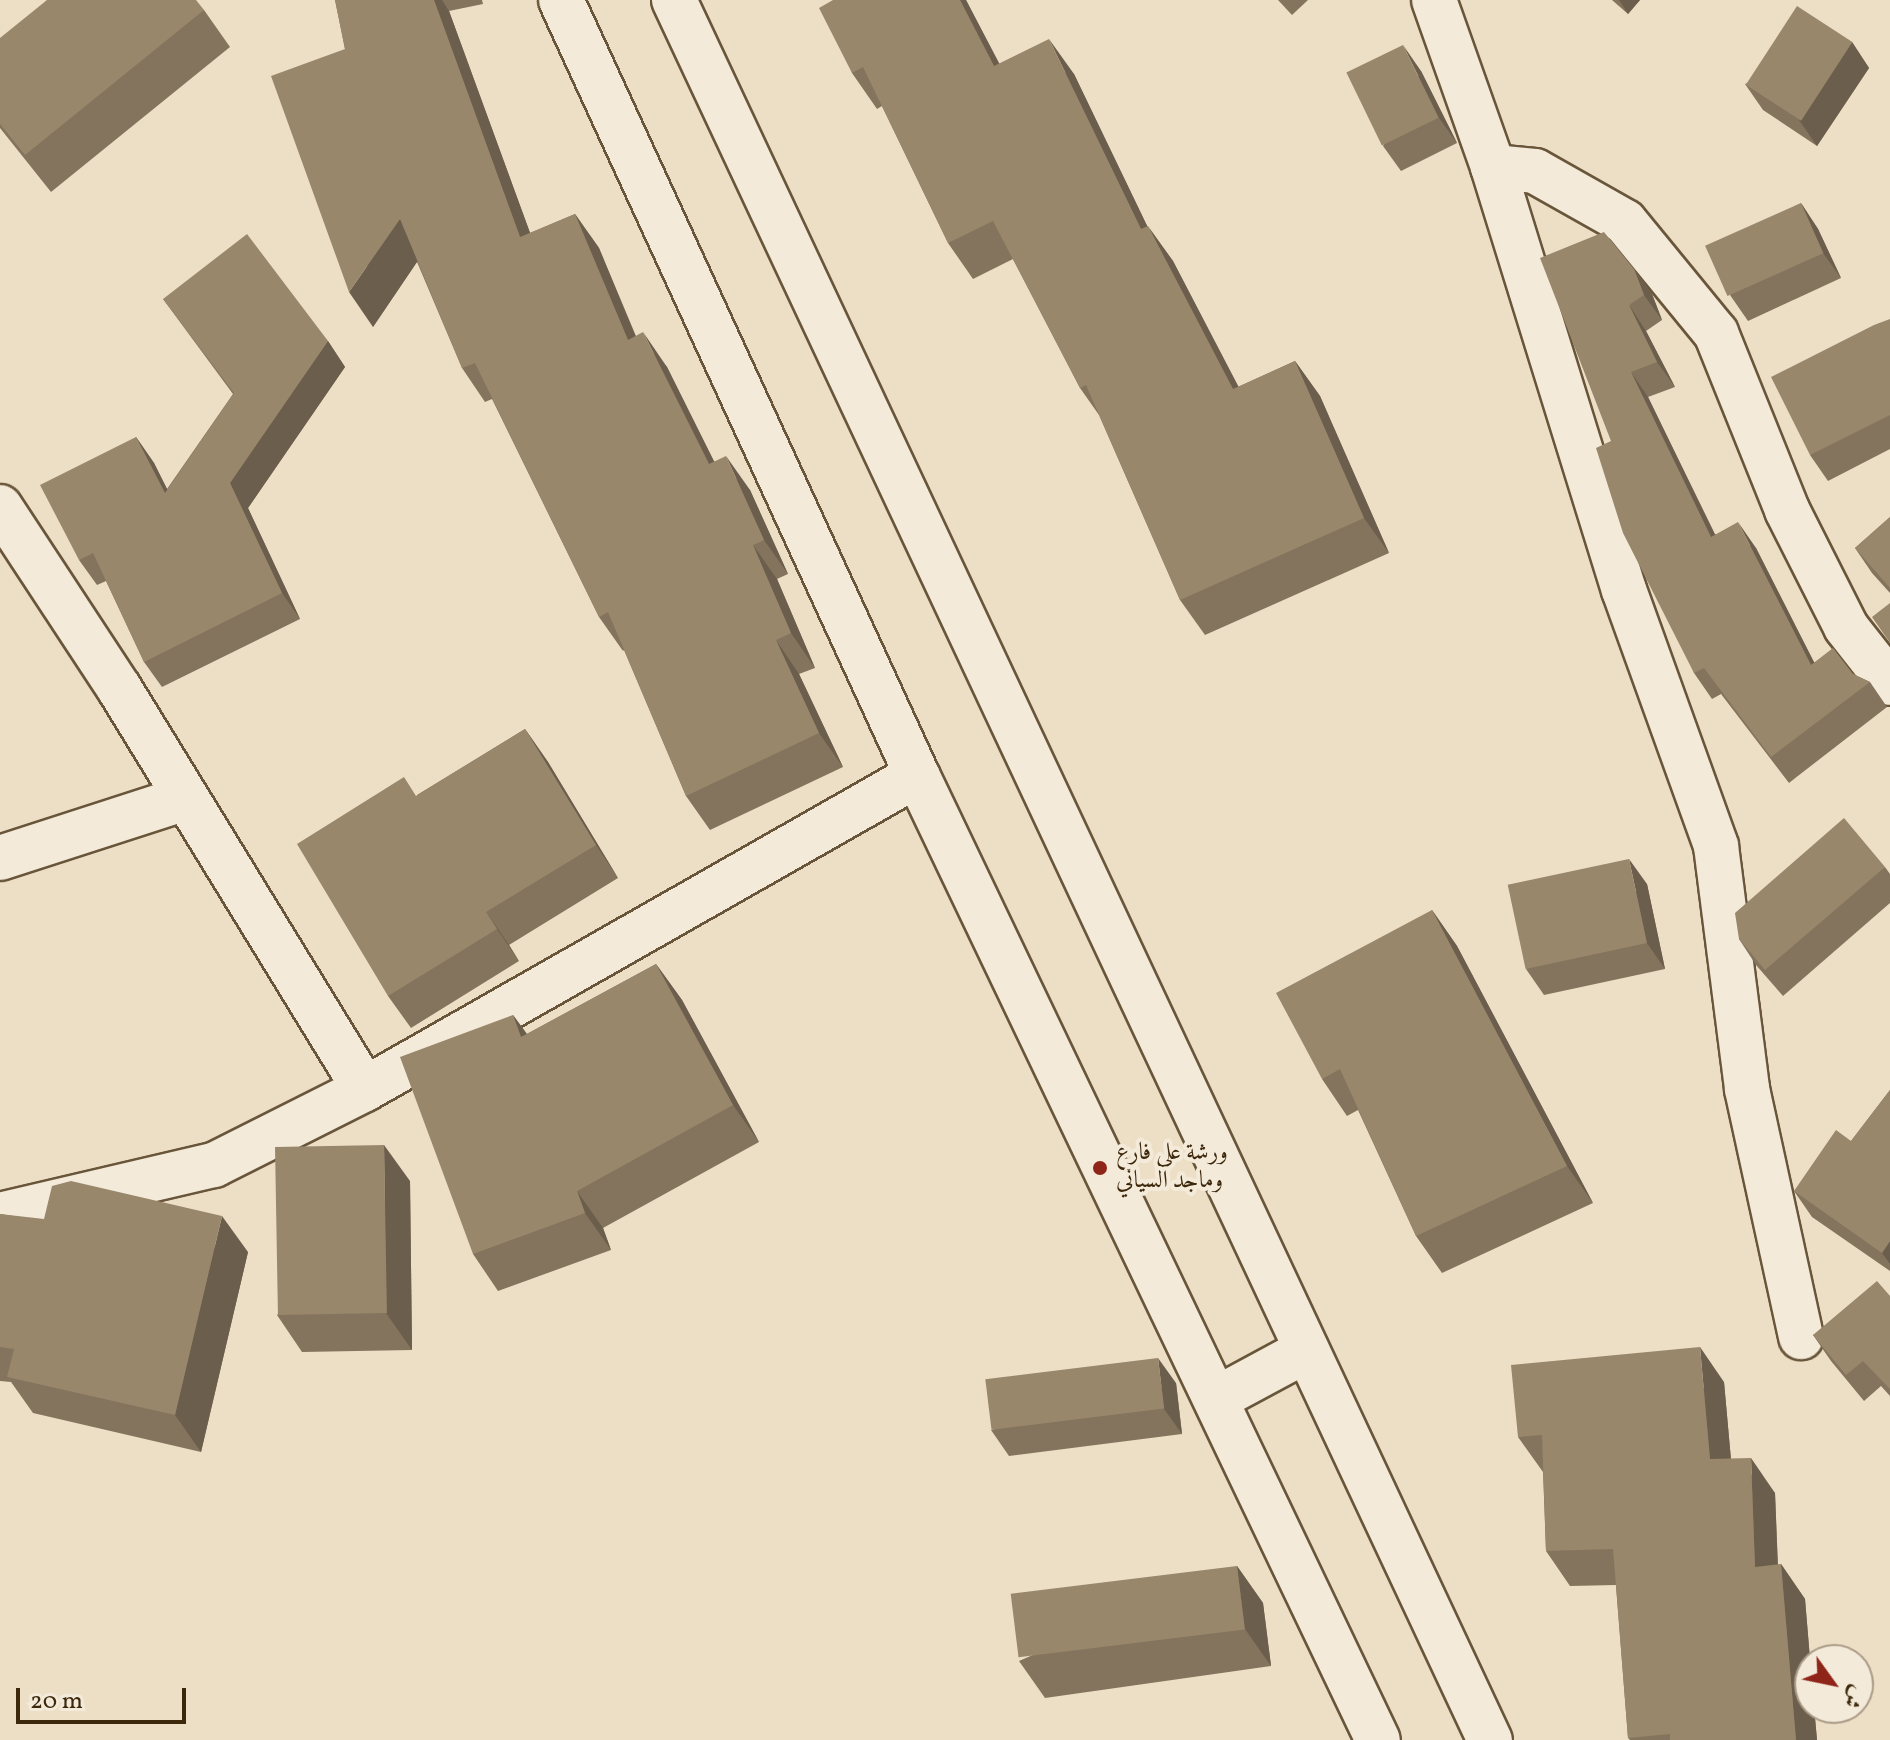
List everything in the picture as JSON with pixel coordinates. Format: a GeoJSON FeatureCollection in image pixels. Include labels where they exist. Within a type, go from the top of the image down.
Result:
{"type":"FeatureCollection","features":[{"type":"Feature","properties":{"kind":"street"},"geometry":{"type":"LineString","coordinates":[[561,0],[917,775],[1378,1740]]}},
{"type":"Feature","properties":{"kind":"street"},"geometry":{"type":"LineString","coordinates":[[674,0],[1490,1740]]}},
{"type":"Feature","properties":{"kind":"street"},"geometry":{"type":"LineString","coordinates":[[1434,0],[1493,167],[1624,590],[1716,846],[1747,1089],[1801,1337]]}},
{"type":"Feature","properties":{"kind":"street"},"geometry":{"type":"LineString","coordinates":[[1493,167],[1535,171],[1625,222],[1716,333],[1787,510],[1846,627],[1890,683]]}},
{"type":"Feature","properties":{"kind":"street"},"geometry":{"type":"LineString","coordinates":[[0,507],[186,798],[365,1089]]}},
{"type":"Feature","properties":{"kind":"street"},"geometry":{"type":"LineString","coordinates":[[0,1215],[214,1165],[365,1089],[917,775]]}},
{"type":"Feature","properties":{"kind":"street"},"geometry":{"type":"LineString","coordinates":[[0,858],[186,798]]}},
{"type":"Feature","properties":{"kind":"street"},"geometry":{"type":"LineString","coordinates":[[1216,1399],[1307,1350]]}},
{"type":"Feature","properties":{"kind":"building"},"geometry":{"type":"Polygon","coordinates":[[[47,0],[196,0],[204,10],[25,155],[0,124],[0,38],[47,0]]]}},
{"type":"Feature","properties":{"kind":"building"},"geometry":{"type":"Polygon","coordinates":[[[335,0],[434,0],[520,237],[575,214],[628,340],[643,332],[709,464],[726,456],[764,540],[753,545],[791,633],[776,640],[819,733],[686,796],[608,612],[599,617],[475,363],[462,368],[400,219],[349,292],[271,76],[345,49],[335,0]]]}},
{"type":"Feature","properties":{"kind":"building"},"geometry":{"type":"Polygon","coordinates":[[[833,0],[960,0],[994,66],[1049,39],[1141,229],[1148,226],[1233,389],[1295,361],[1364,518],[1180,600],[1086,385],[1080,388],[993,221],[948,243],[863,67],[852,73],[819,8],[833,0]]]}},
{"type":"Feature","properties":{"kind":"building"},"geometry":{"type":"Polygon","coordinates":[[[1797,6],[1852,42],[1801,121],[1746,85],[1797,6]]]}},
{"type":"Feature","properties":{"kind":"building"},"geometry":{"type":"Polygon","coordinates":[[[1403,45],[1439,118],[1382,145],[1346,73],[1403,45]]]}},
{"type":"Feature","properties":{"kind":"building"},"geometry":{"type":"Polygon","coordinates":[[[1801,203],[1823,253],[1727,296],[1705,246],[1801,203]]]}},
{"type":"Feature","properties":{"kind":"building"},"geometry":{"type":"Polygon","coordinates":[[[1604,232],[1634,269],[1644,295],[1629,305],[1657,362],[1631,372],[1711,537],[1738,522],[1811,665],[1833,648],[1853,674],[1870,682],[1771,757],[1704,668],[1694,673],[1623,533],[1596,448],[1611,441],[1540,258],[1604,232]]]}},
{"type":"Feature","properties":{"kind":"building"},"geometry":{"type":"Polygon","coordinates":[[[247,234],[328,341],[230,483],[282,593],[144,662],[93,553],[79,560],[40,485],[136,437],[165,493],[234,393],[163,299],[247,234]]]}},
{"type":"Feature","properties":{"kind":"building"},"geometry":{"type":"Polygon","coordinates":[[[1890,319],[1890,415],[1810,455],[1771,377],[1890,319]]]}},
{"type":"Feature","properties":{"kind":"building"},"geometry":{"type":"Polygon","coordinates":[[[1890,517],[1890,588],[1855,548],[1890,517]]]}},
{"type":"Feature","properties":{"kind":"building"},"geometry":{"type":"Polygon","coordinates":[[[1890,603],[1890,643],[1872,617],[1890,603]]]}},
{"type":"Feature","properties":{"kind":"building"},"geometry":{"type":"Polygon","coordinates":[[[525,729],[596,845],[486,912],[497,929],[388,996],[297,844],[404,777],[416,796],[525,729]]]}},
{"type":"Feature","properties":{"kind":"building"},"geometry":{"type":"Polygon","coordinates":[[[1844,818],[1885,867],[1765,970],[1739,939],[1735,913],[1844,818]]]}},
{"type":"Feature","properties":{"kind":"building"},"geometry":{"type":"Polygon","coordinates":[[[1629,859],[1647,943],[1526,969],[1508,885],[1629,859]]]}},
{"type":"Feature","properties":{"kind":"building"},"geometry":{"type":"Polygon","coordinates":[[[1432,910],[1567,1166],[1416,1236],[1340,1069],[1322,1079],[1276,993],[1432,910]]]}},
{"type":"Feature","properties":{"kind":"building"},"geometry":{"type":"Polygon","coordinates":[[[656,964],[733,1105],[577,1191],[585,1213],[473,1254],[400,1057],[513,1015],[521,1037],[656,964]]]}},
{"type":"Feature","properties":{"kind":"building"},"geometry":{"type":"Polygon","coordinates":[[[1890,1090],[1890,1241],[1882,1253],[1794,1191],[1836,1130],[1851,1141],[1890,1090]]]}},
{"type":"Feature","properties":{"kind":"building"},"geometry":{"type":"Polygon","coordinates":[[[384,1145],[387,1313],[278,1315],[275,1147],[384,1145]]]}},
{"type":"Feature","properties":{"kind":"building"},"geometry":{"type":"Polygon","coordinates":[[[71,1181],[222,1216],[175,1415],[7,1377],[14,1349],[0,1347],[0,1214],[44,1219],[52,1186],[71,1181]]]}},
{"type":"Feature","properties":{"kind":"building"},"geometry":{"type":"Polygon","coordinates":[[[1877,1281],[1890,1296],[1890,1389],[1863,1361],[1846,1375],[1813,1335],[1877,1281]]]}},
{"type":"Feature","properties":{"kind":"building"},"geometry":{"type":"Polygon","coordinates":[[[1700,1347],[1710,1459],[1751,1458],[1755,1567],[1781,1564],[1796,1740],[1670,1740],[1670,1734],[1628,1738],[1613,1549],[1546,1551],[1542,1435],[1518,1437],[1511,1365],[1700,1347]]]}},
{"type":"Feature","properties":{"kind":"building"},"geometry":{"type":"Polygon","coordinates":[[[1158,1358],[1164,1409],[992,1430],[985,1379],[1158,1358]]]}},
{"type":"Feature","properties":{"kind":"building"},"geometry":{"type":"Polygon","coordinates":[[[1237,1566],[1245,1630],[1018,1657],[1011,1594],[1237,1566]]]}},
{"type":"Feature","properties":{"kind":"place","name":"ورشة علي فارع وماجد السياني"},"geometry":{"type":"Point","coordinates":[1100,1168]}}]}
